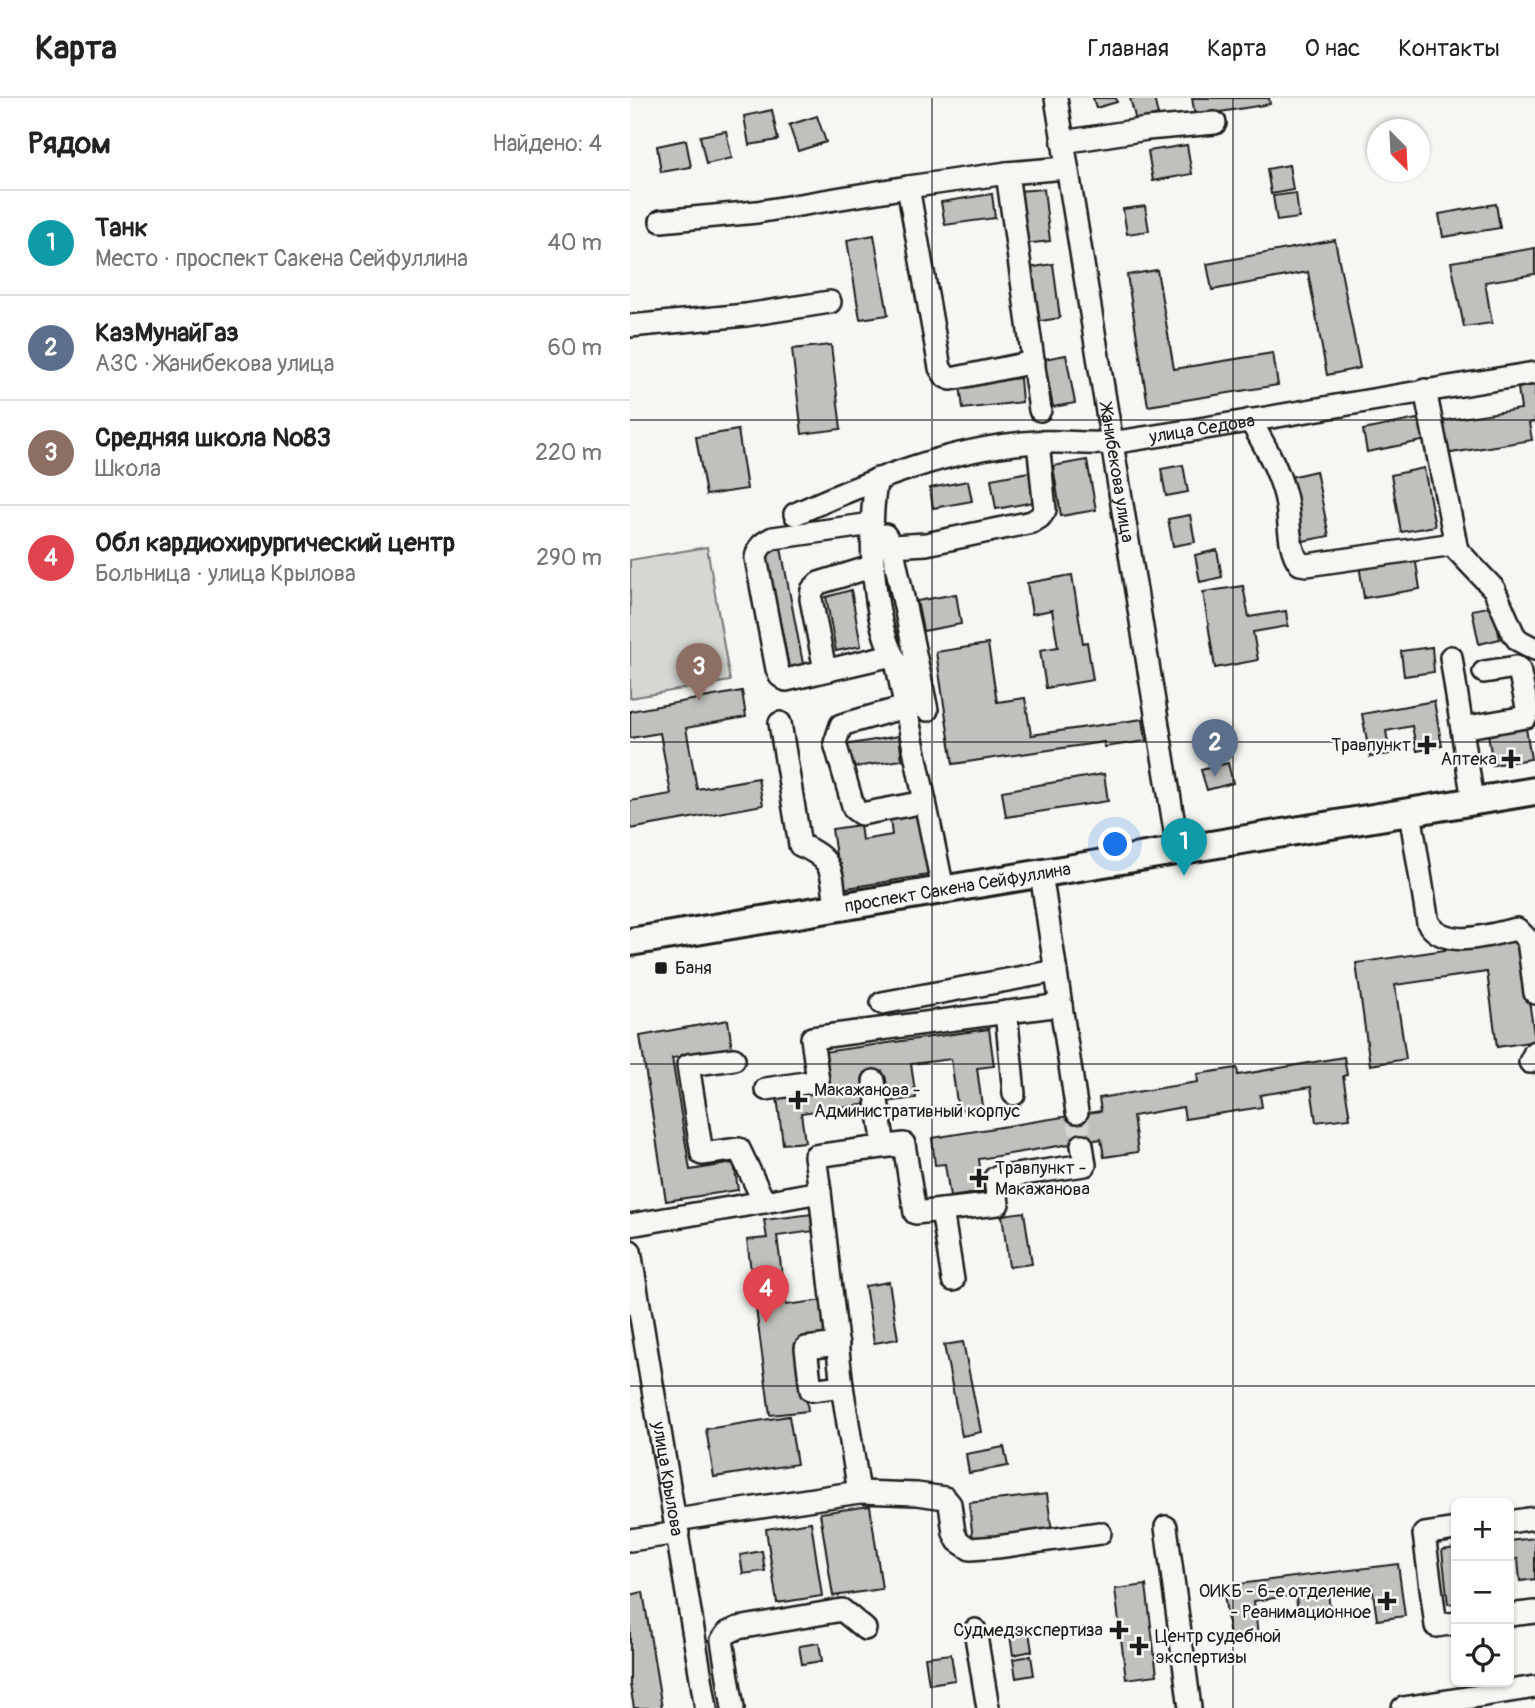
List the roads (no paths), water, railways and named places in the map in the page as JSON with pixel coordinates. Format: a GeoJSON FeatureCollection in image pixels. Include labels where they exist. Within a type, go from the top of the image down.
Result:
{"type":"FeatureCollection","features":[{"type":"Feature","properties":{"kind":"main road","name":"проспект Сакена Сейфуллина"},"geometry":{"type":"LineString","coordinates":[[630,942],[1535,791]]}},
{"type":"Feature","properties":{"kind":"street","name":"Жанибекова улица"},"geometry":{"type":"LineString","coordinates":[[1056,98],[1178,849]]}},
{"type":"Feature","properties":{"kind":"street"},"geometry":{"type":"LineString","coordinates":[[1063,142],[1147,129],[1214,123]]}},
{"type":"Feature","properties":{"kind":"street"},"geometry":{"type":"LineString","coordinates":[[661,221],[757,212],[908,187],[1066,168]]}},
{"type":"Feature","properties":{"kind":"street"},"geometry":{"type":"LineString","coordinates":[[1007,173],[1040,410]]}},
{"type":"Feature","properties":{"kind":"street"},"geometry":{"type":"LineString","coordinates":[[908,187],[940,368],[946,377],[951,379],[1034,362]]}},
{"type":"Feature","properties":{"kind":"street"},"geometry":{"type":"LineString","coordinates":[[630,326],[746,315],[830,302]]}},
{"type":"Feature","properties":{"kind":"street","name":"улица Седова"},"geometry":{"type":"LineString","coordinates":[[795,514],[877,479],[966,453],[1038,442],[1112,443],[1535,373]]}},
{"type":"Feature","properties":{"kind":"street"},"geometry":{"type":"LineString","coordinates":[[1425,390],[1454,544],[1494,589],[1513,633],[1525,646],[1535,649]]}},
{"type":"Feature","properties":{"kind":"street"},"geometry":{"type":"LineString","coordinates":[[1250,420],[1278,472],[1286,496],[1292,550],[1300,564],[1454,544]]}},
{"type":"Feature","properties":{"kind":"street"},"geometry":{"type":"LineString","coordinates":[[892,546],[926,544],[1032,522],[1040,517],[1045,510],[1038,442]]}},
{"type":"Feature","properties":{"kind":"street"},"geometry":{"type":"LineString","coordinates":[[877,479],[872,518],[879,610],[887,647],[896,661],[943,889]]}},
{"type":"Feature","properties":{"kind":"street"},"geometry":{"type":"LineString","coordinates":[[872,518],[892,546],[927,710]]}},
{"type":"Feature","properties":{"kind":"street"},"geometry":{"type":"LineString","coordinates":[[872,518],[773,538],[757,549],[756,558],[780,676],[786,680],[891,655]]}},
{"type":"Feature","properties":{"kind":"street"},"geometry":{"type":"LineString","coordinates":[[825,670],[811,599],[812,590],[819,583],[874,566]]}},
{"type":"Feature","properties":{"kind":"street"},"geometry":{"type":"LineString","coordinates":[[1451,657],[1474,801]]}},
{"type":"Feature","properties":{"kind":"street"},"geometry":{"type":"LineString","coordinates":[[1462,728],[1527,717],[1519,669],[1516,667],[1484,672]]}},
{"type":"Feature","properties":{"kind":"street"},"geometry":{"type":"LineString","coordinates":[[905,707],[841,725],[835,743],[854,809],[861,814],[925,802]]}},
{"type":"Feature","properties":{"kind":"street"},"geometry":{"type":"LineString","coordinates":[[780,723],[800,845],[817,852],[830,864],[836,907]]}},
{"type":"Feature","properties":{"kind":"street"},"geometry":{"type":"LineString","coordinates":[[1410,812],[1428,923],[1433,931],[1451,939],[1473,938],[1517,929],[1528,940],[1535,993]]}},
{"type":"Feature","properties":{"kind":"street"},"geometry":{"type":"LineString","coordinates":[[1041,873],[1077,1112]]}},
{"type":"Feature","properties":{"kind":"street"},"geometry":{"type":"LineString","coordinates":[[882,1003],[1056,971]]}},
{"type":"Feature","properties":{"kind":"street"},"geometry":{"type":"LineString","coordinates":[[766,1089],[818,1081],[812,1038],[1061,1004]]}},
{"type":"Feature","properties":{"kind":"street"},"geometry":{"type":"LineString","coordinates":[[1006,1012],[1014,1094]]}},
{"type":"Feature","properties":{"kind":"street"},"geometry":{"type":"LineString","coordinates":[[734,1059],[688,1065],[702,1154],[739,1149],[764,1202]]}},
{"type":"Feature","properties":{"kind":"street"},"geometry":{"type":"LineString","coordinates":[[874,1081],[884,1146]]}},
{"type":"Feature","properties":{"kind":"street"},"geometry":{"type":"LineString","coordinates":[[859,1492],[842,1386],[845,1355],[819,1257],[820,1192],[815,1156],[904,1144],[915,1213],[998,1204],[996,1178],[1085,1165],[1082,1145]]}},
{"type":"Feature","properties":{"kind":"street"},"geometry":{"type":"LineString","coordinates":[[630,1225],[820,1192]]}},
{"type":"Feature","properties":{"kind":"street"},"geometry":{"type":"LineString","coordinates":[[942,1210],[953,1280]]}},
{"type":"Feature","properties":{"kind":"street","name":"улица Крылова"},"geometry":{"type":"LineString","coordinates":[[630,1251],[706,1708]]}},
{"type":"Feature","properties":{"kind":"street"},"geometry":{"type":"LineString","coordinates":[[842,1386],[811,1390],[806,1348],[845,1355]]}},
{"type":"Feature","properties":{"kind":"street"},"geometry":{"type":"LineString","coordinates":[[630,1540],[677,1527],[859,1492],[945,1498],[950,1504],[954,1533],[958,1541],[970,1549],[1100,1533]]}},
{"type":"Feature","properties":{"kind":"street"},"geometry":{"type":"LineString","coordinates":[[1514,1521],[1535,1518]]}},
{"type":"Feature","properties":{"kind":"street"},"geometry":{"type":"LineString","coordinates":[[1166,1527],[1190,1708]]}},
{"type":"Feature","properties":{"kind":"street"},"geometry":{"type":"LineString","coordinates":[[1451,1530],[1424,1534],[1436,1626],[1451,1624]]}},
{"type":"Feature","properties":{"kind":"street"},"geometry":{"type":"LineString","coordinates":[[733,1708],[722,1640],[727,1633],[738,1628],[842,1610],[865,1629]]}},
{"type":"Feature","properties":{"kind":"street"},"geometry":{"type":"LineString","coordinates":[[1514,1614],[1535,1612]]}},
{"type":"Feature","properties":{"kind":"street"},"geometry":{"type":"LineString","coordinates":[[975,1630],[988,1708]]}},
{"type":"Feature","properties":{"kind":"street"},"geometry":{"type":"LineString","coordinates":[[1403,1708],[1535,1687]]}},
{"type":"Feature","properties":{"kind":"tunnel"},"geometry":{"type":"LineString","coordinates":[[1077,1112],[1082,1145]]}},
{"type":"Feature","properties":{"kind":"place","name":"Средняя школа №83"},"geometry":{"type":"Point","coordinates":[699,701]}},
{"type":"Feature","properties":{"kind":"place","name":"Травпункт"},"geometry":{"type":"Point","coordinates":[1427,745]}},
{"type":"Feature","properties":{"kind":"place","name":"Аптека"},"geometry":{"type":"Point","coordinates":[1511,759]}},
{"type":"Feature","properties":{"kind":"place","name":"КазМунайГаз"},"geometry":{"type":"Point","coordinates":[1215,777]}},
{"type":"Feature","properties":{"kind":"place","name":"Танк"},"geometry":{"type":"Point","coordinates":[1184,876]}},
{"type":"Feature","properties":{"kind":"place","name":"Баня"},"geometry":{"type":"Point","coordinates":[661,968]}},
{"type":"Feature","properties":{"kind":"place","name":"Макажанова - Административный корпус"},"geometry":{"type":"Point","coordinates":[798,1100]}},
{"type":"Feature","properties":{"kind":"place","name":"Травпункт - Макажанова"},"geometry":{"type":"Point","coordinates":[979,1178]}},
{"type":"Feature","properties":{"kind":"place","name":"Обл кардиохирургический центр"},"geometry":{"type":"Point","coordinates":[766,1323]}},
{"type":"Feature","properties":{"kind":"place","name":"ОИКБ - 6-е отделение - Реанимационное"},"geometry":{"type":"Point","coordinates":[1387,1601]}},
{"type":"Feature","properties":{"kind":"place","name":"Судмедэкспертиза"},"geometry":{"type":"Point","coordinates":[1119,1630]}},
{"type":"Feature","properties":{"kind":"place","name":"Центр судебной экспертизы"},"geometry":{"type":"Point","coordinates":[1139,1646]}}]}
